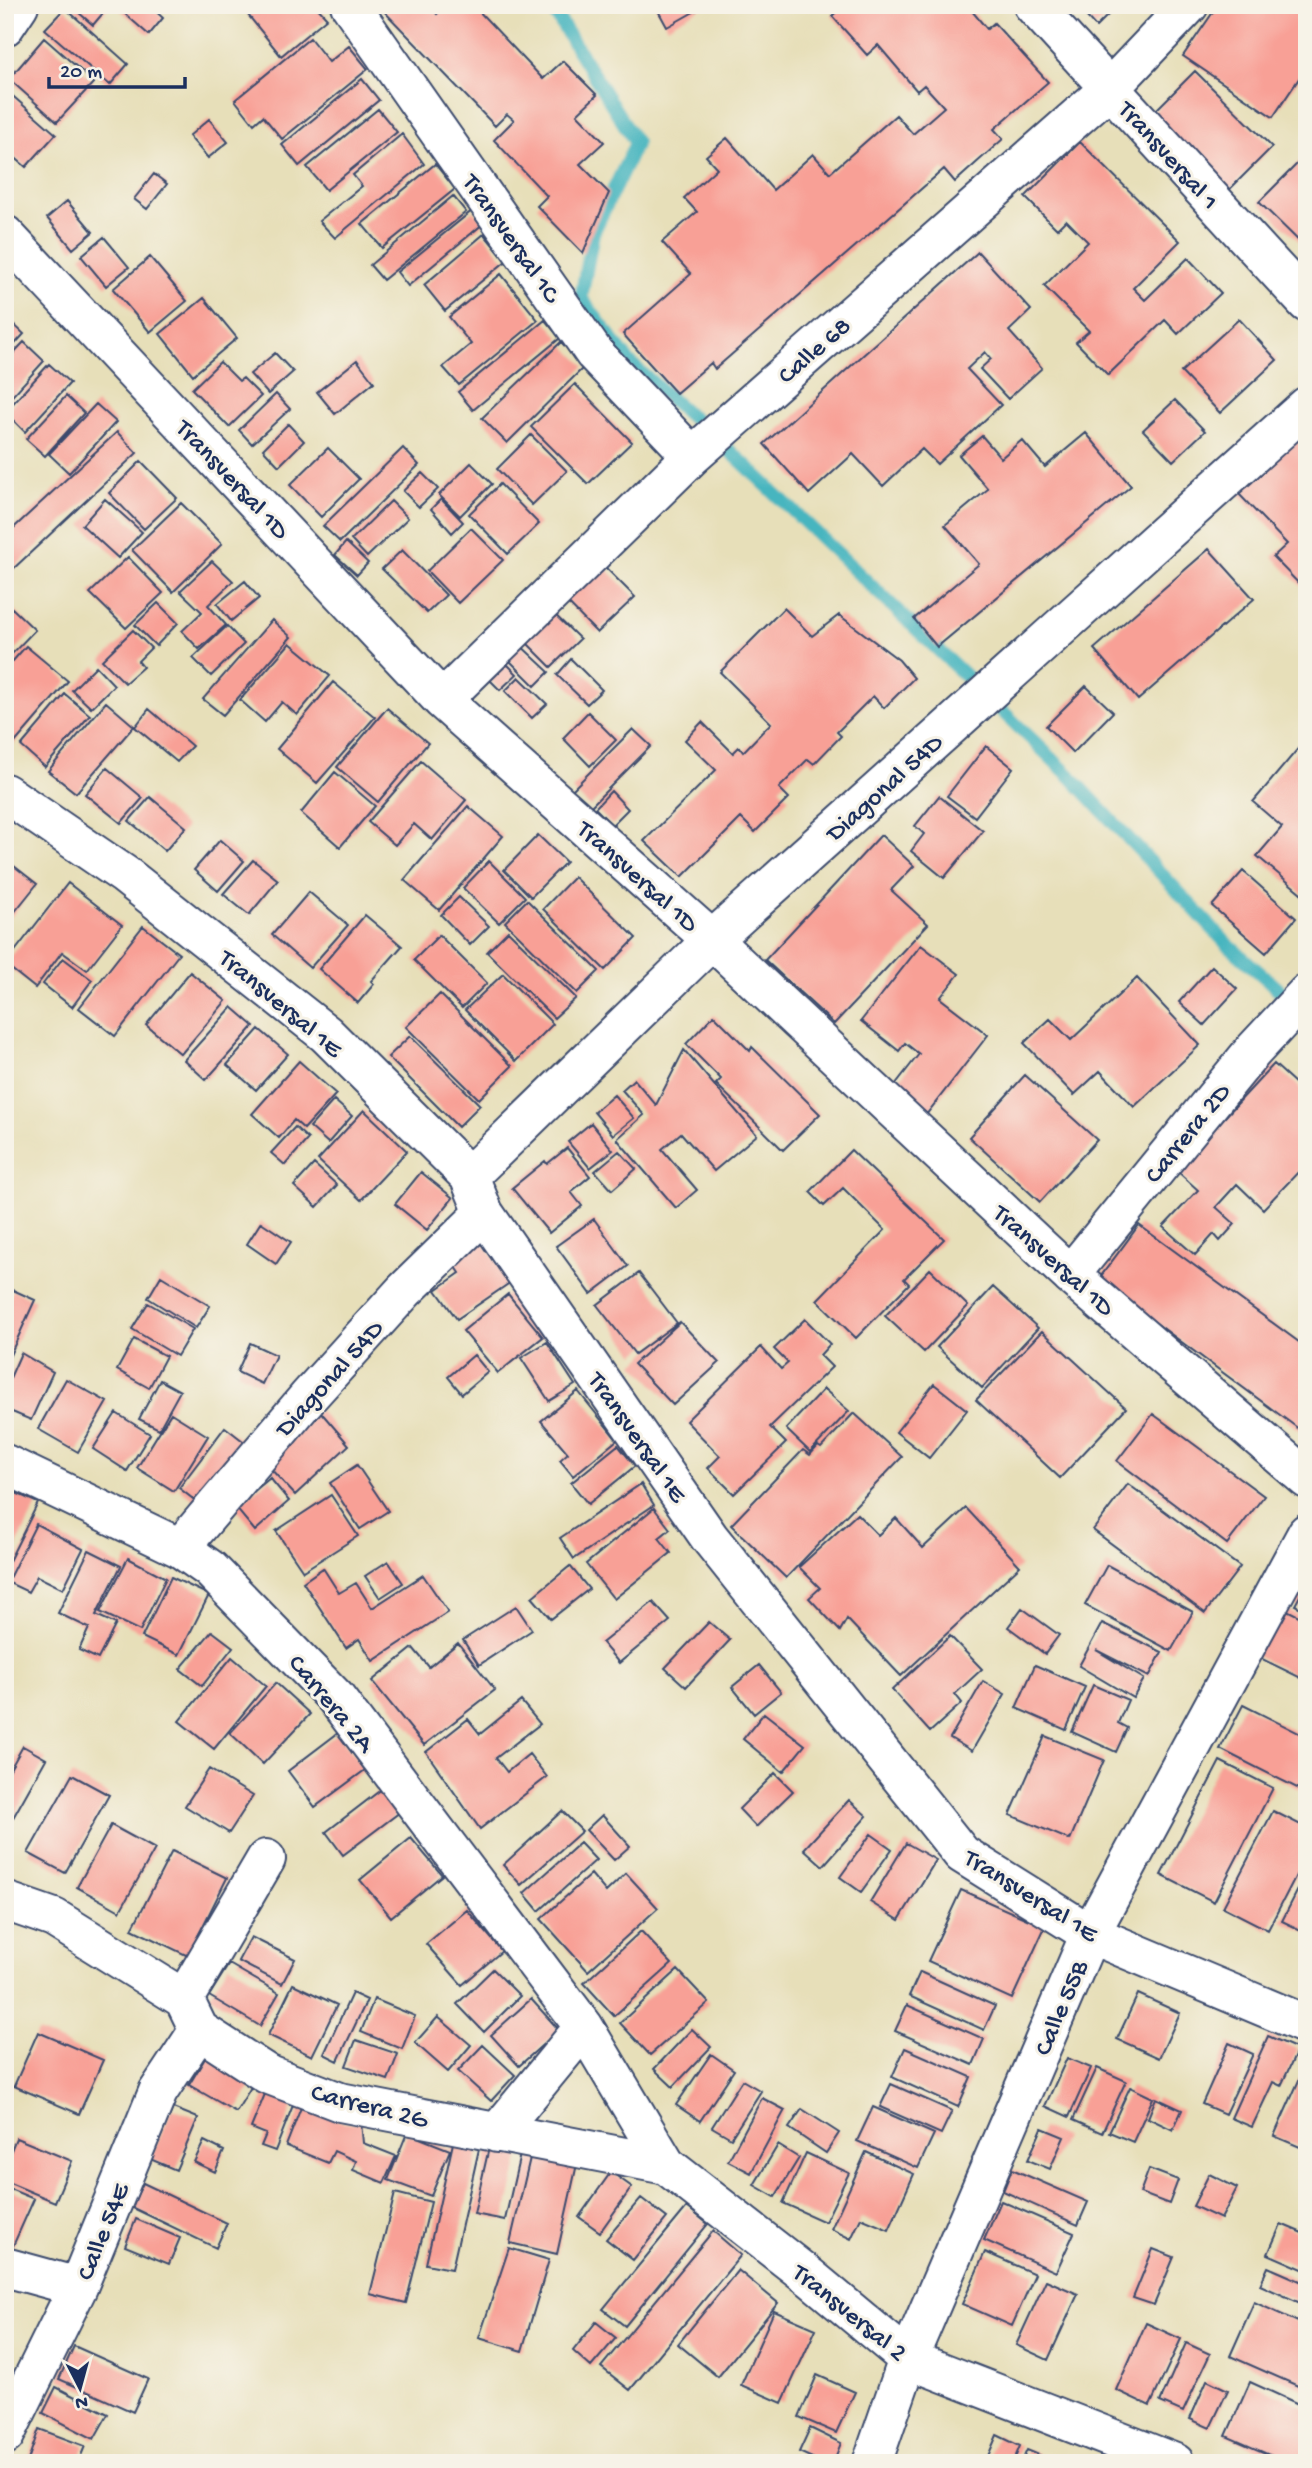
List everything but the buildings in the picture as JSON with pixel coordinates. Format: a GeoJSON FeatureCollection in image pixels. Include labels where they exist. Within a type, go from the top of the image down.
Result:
{"type":"FeatureCollection","features":[{"type":"Feature","properties":{"kind":"street"},"geometry":{"type":"LineString","coordinates":[[5,26],[19,5]]}},
{"type":"Feature","properties":{"kind":"street","name":"Transversal 1C"},"geometry":{"type":"LineString","coordinates":[[350,5],[594,353],[698,450]]}},
{"type":"Feature","properties":{"kind":"street","name":"Transversal 1"},"geometry":{"type":"LineString","coordinates":[[1033,5],[1307,303]]}},
{"type":"Feature","properties":{"kind":"street","name":"Calle 68"},"geometry":{"type":"LineString","coordinates":[[442,700],[698,450],[1110,88],[1189,5]]}},
{"type":"Feature","properties":{"kind":"street","name":"Transversal 1D"},"geometry":{"type":"LineString","coordinates":[[5,235],[442,700],[712,940],[1070,1275],[1307,1479]]}},
{"type":"Feature","properties":{"kind":"street","name":"Diagonal 54D"},"geometry":{"type":"LineString","coordinates":[[468,1176],[712,940],[1307,406]]}},
{"type":"Feature","properties":{"kind":"street","name":"Transversal 1E"},"geometry":{"type":"LineString","coordinates":[[5,793],[125,875],[326,1034],[468,1176],[484,1213],[709,1537],[962,1854],[1090,1934],[1307,2025]]}},
{"type":"Feature","properties":{"kind":"street","name":"Carrera 2D"},"geometry":{"type":"LineString","coordinates":[[1070,1275],[1252,1052],[1307,993]]}},
{"type":"Feature","properties":{"kind":"street","name":"Diagonal 54D"},"geometry":{"type":"LineString","coordinates":[[180,1548],[307,1397],[404,1292],[484,1213]]}},
{"type":"Feature","properties":{"kind":"street","name":"Carrera 2A"},"geometry":{"type":"LineString","coordinates":[[5,1464],[180,1548],[210,1569],[335,1697],[584,2027],[666,2165]]}},
{"type":"Feature","properties":{"kind":"street","name":"Calle 55B"},"geometry":{"type":"LineString","coordinates":[[872,2463],[908,2359],[1090,1934],[1307,1533]]}},
{"type":"Feature","properties":{"kind":"street","name":"Calle 54E"},"geometry":{"type":"LineString","coordinates":[[5,2435],[78,2287],[192,2014],[266,1859]]}},
{"type":"Feature","properties":{"kind":"street","name":"Carrera 2G"},"geometry":{"type":"LineString","coordinates":[[5,1901],[54,1918],[192,2014],[267,2074],[341,2102],[666,2165]]}},
{"type":"Feature","properties":{"kind":"street"},"geometry":{"type":"LineString","coordinates":[[497,2133],[584,2027]]}},
{"type":"Feature","properties":{"kind":"street","name":"Transversal 2"},"geometry":{"type":"LineString","coordinates":[[666,2165],[811,2278],[908,2359],[1175,2463]]}},
{"type":"Feature","properties":{"kind":"street"},"geometry":{"type":"LineString","coordinates":[[5,2267],[78,2287]]}},
{"type":"Feature","properties":{"kind":"waterway"},"geometry":{"type":"LineString","coordinates":[[550,5],[636,143],[593,233],[581,298],[629,362],[740,460],[1071,777],[1227,944],[1294,1003]]}}]}
